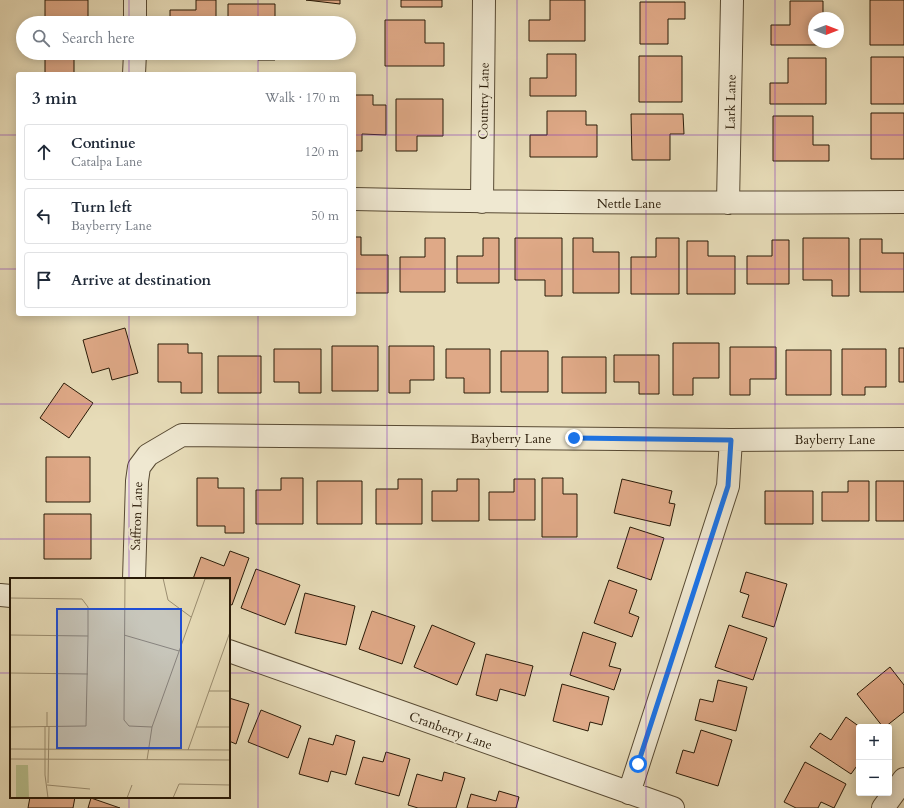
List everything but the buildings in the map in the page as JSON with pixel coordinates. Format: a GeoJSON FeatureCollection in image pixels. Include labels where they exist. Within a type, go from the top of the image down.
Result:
{"type":"FeatureCollection","features":[{"type":"Feature","properties":{"kind":"street"},"geometry":{"type":"LineString","coordinates":[[135,0],[135,16]]}},
{"type":"Feature","properties":{"kind":"street","name":"Country Lane"},"geometry":{"type":"LineString","coordinates":[[482,202],[484,0]]}},
{"type":"Feature","properties":{"kind":"street","name":"Lark Lane"},"geometry":{"type":"LineString","coordinates":[[728,203],[732,0]]}},
{"type":"Feature","properties":{"kind":"street"},"geometry":{"type":"LineString","coordinates":[[134,72],[135,60]]}},
{"type":"Feature","properties":{"kind":"street","name":"Nettle Lane"},"geometry":{"type":"LineString","coordinates":[[356,199],[482,202],[904,202]]}},
{"type":"Feature","properties":{"kind":"street","name":"Bayberry Lane"},"geometry":{"type":"LineString","coordinates":[[148,455],[182,435],[731,440],[904,439]]}},
{"type":"Feature","properties":{"kind":"street"},"geometry":{"type":"LineString","coordinates":[[629,793],[728,486],[731,440]]}},
{"type":"Feature","properties":{"kind":"street","name":"Saffron Lane"},"geometry":{"type":"LineString","coordinates":[[134,578],[137,481],[139,467],[148,455]]}},
{"type":"Feature","properties":{"kind":"street"},"geometry":{"type":"LineString","coordinates":[[0,595],[10,596]]}},
{"type":"Feature","properties":{"kind":"street","name":"Cranberry Lane"},"geometry":{"type":"LineString","coordinates":[[230,651],[673,808]]}},
{"type":"Feature","properties":{"kind":"street"},"geometry":{"type":"LineString","coordinates":[[883,808],[904,779]]}},
{"type":"Feature","properties":{"kind":"route"},"geometry":{"type":"LineString","coordinates":[[574,438],[731,440],[728,486],[638,764]]}}]}
